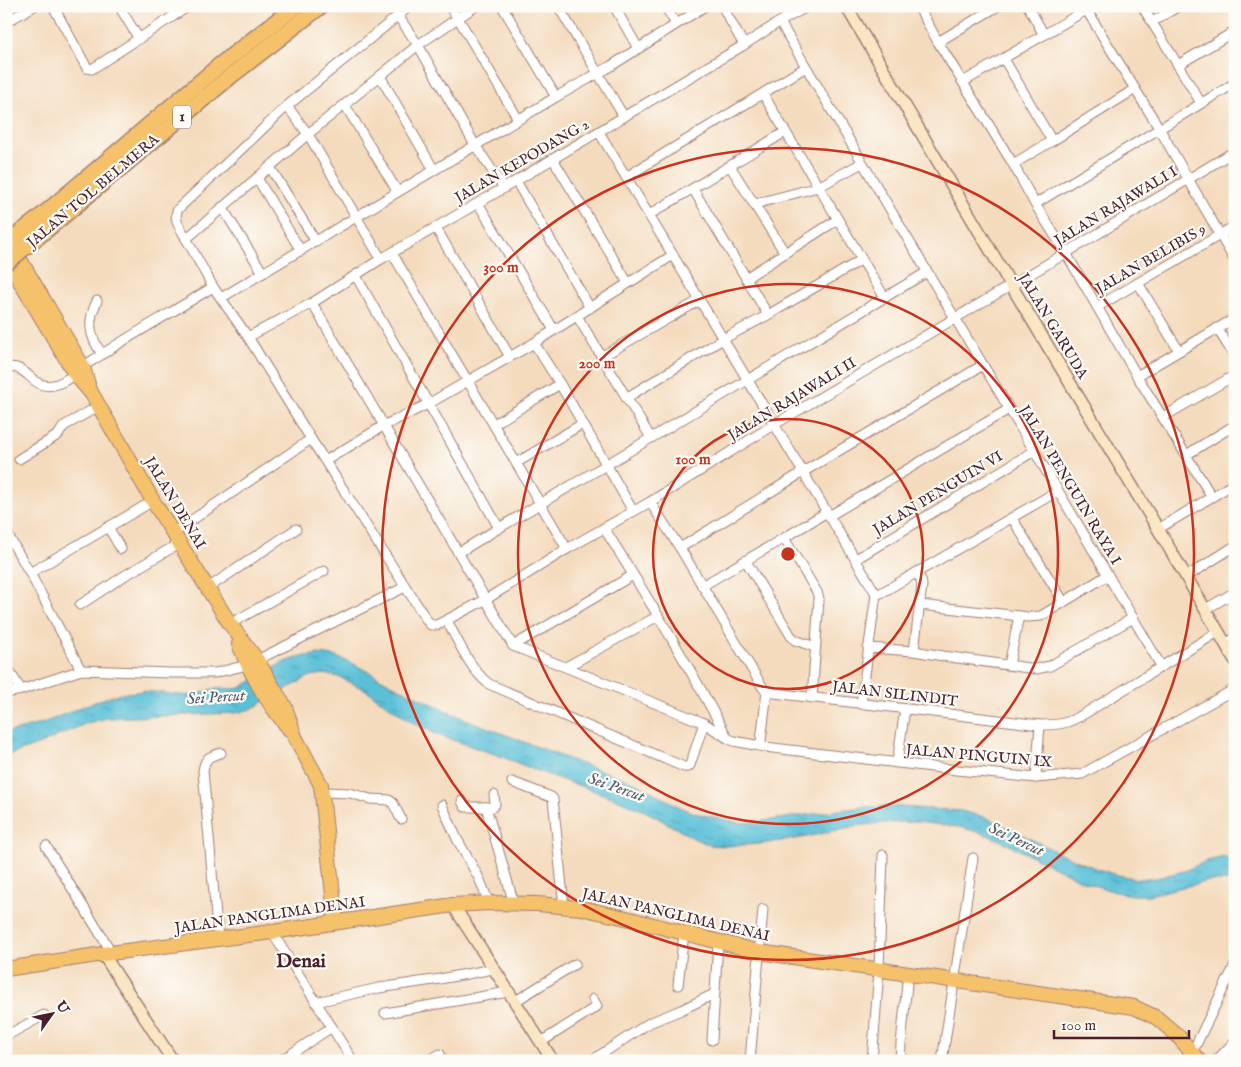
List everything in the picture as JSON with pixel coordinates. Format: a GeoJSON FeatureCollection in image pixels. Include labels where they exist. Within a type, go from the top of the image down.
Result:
{"type":"FeatureCollection","features":[{"type":"Feature","properties":{"kind":"highway","name":"JALAN TOL BELMERA"},"geometry":{"type":"LineString","coordinates":[[6,263],[42,225],[220,65],[296,6]]}},
{"type":"Feature","properties":{"kind":"highway","name":"JALAN TOL BELMERA"},"geometry":{"type":"LineString","coordinates":[[6,244],[42,225],[321,6]]}},
{"type":"Feature","properties":{"kind":"main road","name":"JALAN DENAI"},"geometry":{"type":"LineString","coordinates":[[6,236],[95,400],[153,501],[232,626],[319,780],[322,792],[336,922]]}},
{"type":"Feature","properties":{"kind":"main road","name":"JALAN DENAI"},"geometry":{"type":"LineString","coordinates":[[6,258],[79,370]]}},
{"type":"Feature","properties":{"kind":"main road","name":"JALAN PANGLIMA DENAI"},"geometry":{"type":"LineString","coordinates":[[6,968],[453,905],[490,903],[564,906],[599,912],[758,952],[1134,1007],[1157,1018],[1178,1036],[1196,1057]]}},
{"type":"Feature","properties":{"kind":"street"},"geometry":{"type":"LineString","coordinates":[[6,22],[34,6]]}},
{"type":"Feature","properties":{"kind":"street"},"geometry":{"type":"LineString","coordinates":[[53,6],[87,68],[90,69],[189,6]]}},
{"type":"Feature","properties":{"kind":"street"},"geometry":{"type":"LineString","coordinates":[[119,6],[139,39]]}},
{"type":"Feature","properties":{"kind":"street"},"geometry":{"type":"LineString","coordinates":[[6,693],[21,690],[81,670],[171,674],[215,673],[254,666],[405,588],[248,337],[213,287],[176,218],[176,213],[287,106],[410,6]]}},
{"type":"Feature","properties":{"kind":"street"},"geometry":{"type":"LineString","coordinates":[[449,6],[518,119]]}},
{"type":"Feature","properties":{"kind":"street"},"geometry":{"type":"LineString","coordinates":[[186,238],[308,134],[418,45],[476,6]]}},
{"type":"Feature","properties":{"kind":"street"},"geometry":{"type":"LineString","coordinates":[[502,6],[556,97]]}},
{"type":"Feature","properties":{"kind":"street"},"geometry":{"type":"LineString","coordinates":[[558,6],[624,117]]}},
{"type":"Feature","properties":{"kind":"street"},"geometry":{"type":"LineString","coordinates":[[614,6],[638,48]]}},
{"type":"Feature","properties":{"kind":"street"},"geometry":{"type":"LineString","coordinates":[[665,6],[676,24]]}},
{"type":"Feature","properties":{"kind":"street"},"geometry":{"type":"LineString","coordinates":[[221,298],[316,242],[397,191],[610,66],[705,6]]}},
{"type":"Feature","properties":{"kind":"street"},"geometry":{"type":"LineString","coordinates":[[722,6],[744,45]]}},
{"type":"Feature","properties":{"kind":"street","name":"JALAN KEPODANG 2"},"geometry":{"type":"LineString","coordinates":[[248,337],[312,303],[381,259],[599,132],[808,6]]}},
{"type":"Feature","properties":{"kind":"street","name":"JALAN GARUDA"},"geometry":{"type":"LineString","coordinates":[[846,6],[1218,632],[1230,641],[1235,660]]}},
{"type":"Feature","properties":{"kind":"street"},"geometry":{"type":"LineString","coordinates":[[918,6],[1066,253],[1137,376],[1212,497]]}},
{"type":"Feature","properties":{"kind":"street"},"geometry":{"type":"LineString","coordinates":[[938,42],[998,6]]}},
{"type":"Feature","properties":{"kind":"street"},"geometry":{"type":"LineString","coordinates":[[1028,6],[1044,35]]}},
{"type":"Feature","properties":{"kind":"street"},"geometry":{"type":"LineString","coordinates":[[1142,6],[1201,103]]}},
{"type":"Feature","properties":{"kind":"street"},"geometry":{"type":"LineString","coordinates":[[1152,22],[1179,6]]}},
{"type":"Feature","properties":{"kind":"street"},"geometry":{"type":"LineString","coordinates":[[963,82],[1088,8],[1235,261]]}},
{"type":"Feature","properties":{"kind":"street"},"geometry":{"type":"LineString","coordinates":[[398,16],[418,45],[475,145],[504,188]]}},
{"type":"Feature","properties":{"kind":"street","name":"JALAN PENGUIN RAYA I"},"geometry":{"type":"LineString","coordinates":[[780,22],[1161,666]]}},
{"type":"Feature","properties":{"kind":"street"},"geometry":{"type":"LineString","coordinates":[[1178,64],[1235,31]]}},
{"type":"Feature","properties":{"kind":"street"},"geometry":{"type":"LineString","coordinates":[[1004,59],[1052,141]]}},
{"type":"Feature","properties":{"kind":"street"},"geometry":{"type":"LineString","coordinates":[[626,177],[806,67]]}},
{"type":"Feature","properties":{"kind":"street"},"geometry":{"type":"LineString","coordinates":[[380,76],[434,170]]}},
{"type":"Feature","properties":{"kind":"street"},"geometry":{"type":"LineString","coordinates":[[1035,204],[1235,83]]}},
{"type":"Feature","properties":{"kind":"street"},"geometry":{"type":"LineString","coordinates":[[1012,164],[1135,90]]}},
{"type":"Feature","properties":{"kind":"street"},"geometry":{"type":"LineString","coordinates":[[763,94],[884,298]]}},
{"type":"Feature","properties":{"kind":"street"},"geometry":{"type":"LineString","coordinates":[[346,105],[397,191]]}},
{"type":"Feature","properties":{"kind":"street"},"geometry":{"type":"LineString","coordinates":[[287,106],[308,134],[381,259]]}},
{"type":"Feature","properties":{"kind":"street"},"geometry":{"type":"LineString","coordinates":[[599,132],[876,594],[861,704]]}},
{"type":"Feature","properties":{"kind":"street"},"geometry":{"type":"LineString","coordinates":[[649,215],[786,132]]}},
{"type":"Feature","properties":{"kind":"street","name":"JALAN RAJAWALI I"},"geometry":{"type":"LineString","coordinates":[[1011,285],[1235,151]]}},
{"type":"Feature","properties":{"kind":"street"},"geometry":{"type":"LineString","coordinates":[[553,159],[628,283]]}},
{"type":"Feature","properties":{"kind":"street"},"geometry":{"type":"LineString","coordinates":[[755,204],[818,188],[862,163]]}},
{"type":"Feature","properties":{"kind":"street"},"geometry":{"type":"LineString","coordinates":[[730,166],[785,252]]}},
{"type":"Feature","properties":{"kind":"street"},"geometry":{"type":"LineString","coordinates":[[270,167],[316,242]]}},
{"type":"Feature","properties":{"kind":"street"},"geometry":{"type":"LineString","coordinates":[[257,178],[301,251]]}},
{"type":"Feature","properties":{"kind":"street"},"geometry":{"type":"LineString","coordinates":[[516,181],[590,308]]}},
{"type":"Feature","properties":{"kind":"street"},"geometry":{"type":"LineString","coordinates":[[692,189],[768,315]]}},
{"type":"Feature","properties":{"kind":"street"},"geometry":{"type":"LineString","coordinates":[[478,203],[554,330]]}},
{"type":"Feature","properties":{"kind":"street"},"geometry":{"type":"LineString","coordinates":[[222,207],[264,273]]}},
{"type":"Feature","properties":{"kind":"street"},"geometry":{"type":"LineString","coordinates":[[746,278],[837,220]]}},
{"type":"Feature","properties":{"kind":"street","name":"JALAN BELIBIS 9"},"geometry":{"type":"LineString","coordinates":[[1097,307],[1235,226]]}},
{"type":"Feature","properties":{"kind":"street"},"geometry":{"type":"LineString","coordinates":[[436,228],[510,357]]}},
{"type":"Feature","properties":{"kind":"street"},"geometry":{"type":"LineString","coordinates":[[392,253],[469,380],[567,549]]}},
{"type":"Feature","properties":{"kind":"street"},"geometry":{"type":"LineString","coordinates":[[325,460],[534,343],[673,255]]}},
{"type":"Feature","properties":{"kind":"street"},"geometry":{"type":"LineString","coordinates":[[626,398],[723,339],[768,315],[861,260]]}},
{"type":"Feature","properties":{"kind":"street"},"geometry":{"type":"LineString","coordinates":[[458,553],[927,272]]}},
{"type":"Feature","properties":{"kind":"street"},"geometry":{"type":"LineString","coordinates":[[356,276],[499,528]]}},
{"type":"Feature","properties":{"kind":"street"},"geometry":{"type":"LineString","coordinates":[[1138,283],[1179,351]]}},
{"type":"Feature","properties":{"kind":"street","name":"JALAN RAJAWALI II"},"geometry":{"type":"LineString","coordinates":[[405,588],[431,625],[447,621],[650,502],[774,424],[1011,285]]}},
{"type":"Feature","properties":{"kind":"street"},"geometry":{"type":"LineString","coordinates":[[6,368],[13,366],[20,368],[36,382],[47,386],[56,385],[102,354],[213,287]]}},
{"type":"Feature","properties":{"kind":"street"},"geometry":{"type":"LineString","coordinates":[[601,357],[700,300]]}},
{"type":"Feature","properties":{"kind":"street"},"geometry":{"type":"LineString","coordinates":[[97,301],[93,309],[90,325],[96,345],[102,354]]}},
{"type":"Feature","properties":{"kind":"street"},"geometry":{"type":"LineString","coordinates":[[312,303],[513,646],[633,575]]}},
{"type":"Feature","properties":{"kind":"street"},"geometry":{"type":"LineString","coordinates":[[577,316],[651,438]]}},
{"type":"Feature","properties":{"kind":"street"},"geometry":{"type":"LineString","coordinates":[[1137,376],[1235,318]]}},
{"type":"Feature","properties":{"kind":"street"},"geometry":{"type":"LineString","coordinates":[[1218,328],[1235,357]]}},
{"type":"Feature","properties":{"kind":"street"},"geometry":{"type":"LineString","coordinates":[[534,343],[634,511]]}},
{"type":"Feature","properties":{"kind":"street"},"geometry":{"type":"LineString","coordinates":[[680,548],[983,365]]}},
{"type":"Feature","properties":{"kind":"street"},"geometry":{"type":"LineString","coordinates":[[1163,418],[1235,375]]}},
{"type":"Feature","properties":{"kind":"street"},"geometry":{"type":"LineString","coordinates":[[494,424],[560,384]]}},
{"type":"Feature","properties":{"kind":"street"},"geometry":{"type":"LineString","coordinates":[[19,459],[58,435],[64,426],[95,400]]}},
{"type":"Feature","properties":{"kind":"street"},"geometry":{"type":"LineString","coordinates":[[702,586],[1009,409]]}},
{"type":"Feature","properties":{"kind":"street"},"geometry":{"type":"LineString","coordinates":[[516,464],[582,424]]}},
{"type":"Feature","properties":{"kind":"street"},"geometry":{"type":"LineString","coordinates":[[1186,455],[1235,425]]}},
{"type":"Feature","properties":{"kind":"street"},"geometry":{"type":"LineString","coordinates":[[80,605],[124,576],[311,439]]}},
{"type":"Feature","properties":{"kind":"street","name":"JALAN PENGUIN VI"},"geometry":{"type":"LineString","coordinates":[[856,559],[1034,451]]}},
{"type":"Feature","properties":{"kind":"street"},"geometry":{"type":"LineString","coordinates":[[1158,529],[1235,483]]}},
{"type":"Feature","properties":{"kind":"street"},"geometry":{"type":"LineString","coordinates":[[876,594],[881,593],[1058,491]]}},
{"type":"Feature","properties":{"kind":"street"},"geometry":{"type":"LineString","coordinates":[[30,573],[153,501]]}},
{"type":"Feature","properties":{"kind":"street"},"geometry":{"type":"LineString","coordinates":[[650,502],[680,548],[763,688],[767,691],[761,746]]}},
{"type":"Feature","properties":{"kind":"street"},"geometry":{"type":"LineString","coordinates":[[1012,518],[1063,601]]}},
{"type":"Feature","properties":{"kind":"street"},"geometry":{"type":"LineString","coordinates":[[108,527],[121,549]]}},
{"type":"Feature","properties":{"kind":"street"},"geometry":{"type":"LineString","coordinates":[[604,528],[658,616],[729,739]]}},
{"type":"Feature","properties":{"kind":"street"},"geometry":{"type":"LineString","coordinates":[[208,588],[296,529]]}},
{"type":"Feature","properties":{"kind":"street"},"geometry":{"type":"LineString","coordinates":[[6,532],[10,548],[30,573],[81,670]]}},
{"type":"Feature","properties":{"kind":"street"},"geometry":{"type":"LineString","coordinates":[[784,538],[817,592],[812,698]]}},
{"type":"Feature","properties":{"kind":"street"},"geometry":{"type":"LineString","coordinates":[[1186,577],[1235,546]]}},
{"type":"Feature","properties":{"kind":"street"},"geometry":{"type":"LineString","coordinates":[[746,560],[791,636],[795,640],[815,647]]}},
{"type":"Feature","properties":{"kind":"street"},"geometry":{"type":"LineString","coordinates":[[232,626],[324,571]]}},
{"type":"Feature","properties":{"kind":"street"},"geometry":{"type":"LineString","coordinates":[[914,651],[922,585],[916,572]]}},
{"type":"Feature","properties":{"kind":"street"},"geometry":{"type":"LineString","coordinates":[[920,605],[1028,617],[1041,616],[1108,575]]}},
{"type":"Feature","properties":{"kind":"street"},"geometry":{"type":"LineString","coordinates":[[1206,609],[1235,592]]}},
{"type":"Feature","properties":{"kind":"street"},"geometry":{"type":"LineString","coordinates":[[566,667],[658,616]]}},
{"type":"Feature","properties":{"kind":"street"},"geometry":{"type":"LineString","coordinates":[[1009,665],[1019,616]]}},
{"type":"Feature","properties":{"kind":"street"},"geometry":{"type":"LineString","coordinates":[[868,648],[914,651],[1036,669],[1050,666],[1133,618]]}},
{"type":"Feature","properties":{"kind":"street"},"geometry":{"type":"LineString","coordinates":[[447,621],[475,670],[489,684],[684,767],[690,766],[704,723]]}},
{"type":"Feature","properties":{"kind":"street","name":"JALAN SILINDIT"},"geometry":{"type":"LineString","coordinates":[[767,691],[1040,725],[1057,725],[1071,722],[1218,632]]}},
{"type":"Feature","properties":{"kind":"street","name":"JALAN PINGUIN IX"},"geometry":{"type":"LineString","coordinates":[[513,646],[704,723],[734,741],[897,763],[1036,778],[1082,774],[1235,689]]}},
{"type":"Feature","properties":{"kind":"street"},"geometry":{"type":"LineString","coordinates":[[6,666],[21,690]]}},
{"type":"Feature","properties":{"kind":"street"},"geometry":{"type":"LineString","coordinates":[[897,763],[905,709]]}},
{"type":"Feature","properties":{"kind":"street"},"geometry":{"type":"LineString","coordinates":[[1036,778],[1040,725]]}},
{"type":"Feature","properties":{"kind":"street"},"geometry":{"type":"LineString","coordinates":[[218,939],[203,770],[206,759],[221,753]]}},
{"type":"Feature","properties":{"kind":"street"},"geometry":{"type":"LineString","coordinates":[[512,782],[553,799],[564,906]]}},
{"type":"Feature","properties":{"kind":"street"},"geometry":{"type":"LineString","coordinates":[[322,792],[350,793],[370,799],[390,800],[401,819]]}},
{"type":"Feature","properties":{"kind":"street"},"geometry":{"type":"LineString","coordinates":[[462,801],[464,807],[493,807],[495,804],[494,795]]}},
{"type":"Feature","properties":{"kind":"street"},"geometry":{"type":"LineString","coordinates":[[442,805],[457,839],[480,878],[490,903]]}},
{"type":"Feature","properties":{"kind":"street"},"geometry":{"type":"LineString","coordinates":[[486,807],[514,904]]}},
{"type":"Feature","properties":{"kind":"street"},"geometry":{"type":"LineString","coordinates":[[46,846],[173,1061]]}},
{"type":"Feature","properties":{"kind":"street"},"geometry":{"type":"LineString","coordinates":[[872,1061],[883,855]]}},
{"type":"Feature","properties":{"kind":"street"},"geometry":{"type":"LineString","coordinates":[[942,1061],[973,858]]}},
{"type":"Feature","properties":{"kind":"street"},"geometry":{"type":"LineString","coordinates":[[453,905],[553,1061]]}},
{"type":"Feature","properties":{"kind":"street"},"geometry":{"type":"LineString","coordinates":[[750,1061],[763,909]]}},
{"type":"Feature","properties":{"kind":"street"},"geometry":{"type":"LineString","coordinates":[[272,932],[353,1061]]}},
{"type":"Feature","properties":{"kind":"street"},"geometry":{"type":"LineString","coordinates":[[678,985],[684,933]]}},
{"type":"Feature","properties":{"kind":"street"},"geometry":{"type":"LineString","coordinates":[[712,1040],[718,942]]}},
{"type":"Feature","properties":{"kind":"street"},"geometry":{"type":"LineString","coordinates":[[514,1002],[575,964]]}},
{"type":"Feature","properties":{"kind":"street"},"geometry":{"type":"LineString","coordinates":[[1196,1057],[1235,965]]}},
{"type":"Feature","properties":{"kind":"street"},"geometry":{"type":"LineString","coordinates":[[316,1002],[379,988],[493,969]]}},
{"type":"Feature","properties":{"kind":"street"},"geometry":{"type":"LineString","coordinates":[[900,1061],[908,974]]}},
{"type":"Feature","properties":{"kind":"street"},"geometry":{"type":"LineString","coordinates":[[385,1013],[508,992]]}},
{"type":"Feature","properties":{"kind":"street"},"geometry":{"type":"LineString","coordinates":[[591,1061],[649,1023],[714,994]]}},
{"type":"Feature","properties":{"kind":"street"},"geometry":{"type":"LineString","coordinates":[[541,1042],[596,1007],[593,999]]}},
{"type":"Feature","properties":{"kind":"street"},"geometry":{"type":"LineString","coordinates":[[6,1036],[44,1015]]}},
{"type":"Feature","properties":{"kind":"street"},"geometry":{"type":"LineString","coordinates":[[280,1061],[332,1027]]}},
{"type":"Feature","properties":{"kind":"street"},"geometry":{"type":"LineString","coordinates":[[1216,1061],[1235,1041]]}},
{"type":"Feature","properties":{"kind":"street"},"geometry":{"type":"LineString","coordinates":[[428,1061],[440,1054]]}},
{"type":"Feature","properties":{"kind":"water","name":"Sei Percut"},"geometry":{"type":"Polygon","coordinates":[[[319,654],[334,656],[354,664],[460,717],[576,762],[634,782],[695,813],[741,823],[862,807],[885,806],[962,811],[987,818],[1090,866],[1113,874],[1137,879],[1157,878],[1224,857],[1235,858],[1235,883],[1230,881],[1209,881],[1149,895],[1115,892],[1085,882],[982,833],[959,827],[918,822],[854,826],[802,838],[759,844],[710,845],[695,839],[649,813],[612,797],[438,735],[412,722],[366,690],[339,677],[324,674],[310,676],[251,709],[236,713],[107,718],[87,723],[40,744],[6,756],[6,733],[40,724],[110,697],[141,691],[195,695],[214,689],[240,688],[282,663],[300,657],[319,654]]]}},
{"type":"Feature","properties":{"kind":"district","name":"Denai"},"geometry":{"type":"Point","coordinates":[301,961]}}]}
